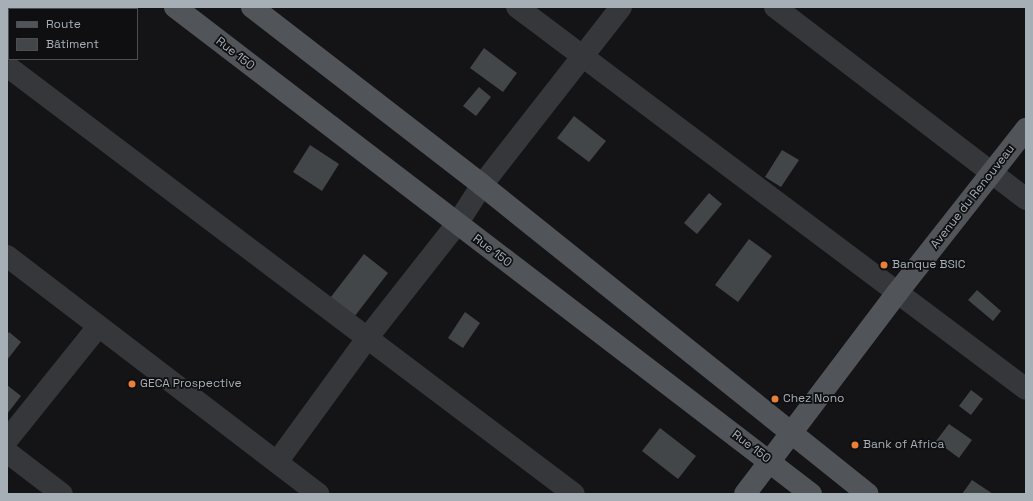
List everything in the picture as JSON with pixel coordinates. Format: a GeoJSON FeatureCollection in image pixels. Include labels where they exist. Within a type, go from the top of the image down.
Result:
{"type":"FeatureCollection","features":[{"type":"Feature","properties":{"kind":"main road","name":"Rue 150"},"geometry":{"type":"LineString","coordinates":[[174,7],[811,494]]}},
{"type":"Feature","properties":{"kind":"main road"},"geometry":{"type":"LineString","coordinates":[[252,7],[482,185],[868,494]]}},
{"type":"Feature","properties":{"kind":"main road","name":"Avenue du Renouveau"},"geometry":{"type":"LineString","coordinates":[[745,494],[771,462],[897,293],[1026,129]]}},
{"type":"Feature","properties":{"kind":"street"},"geometry":{"type":"LineString","coordinates":[[517,7],[1026,389]]}},
{"type":"Feature","properties":{"kind":"street"},"geometry":{"type":"LineString","coordinates":[[277,462],[368,337],[457,224],[482,185],[621,7]]}},
{"type":"Feature","properties":{"kind":"street"},"geometry":{"type":"LineString","coordinates":[[775,7],[1026,199]]}},
{"type":"Feature","properties":{"kind":"street"},"geometry":{"type":"LineString","coordinates":[[7,66],[574,494]]}},
{"type":"Feature","properties":{"kind":"street"},"geometry":{"type":"LineString","coordinates":[[7,256],[318,494]]}},
{"type":"Feature","properties":{"kind":"street"},"geometry":{"type":"LineString","coordinates":[[7,440],[98,327]]}},
{"type":"Feature","properties":{"kind":"street"},"geometry":{"type":"LineString","coordinates":[[7,452],[62,494]]}},
{"type":"Feature","properties":{"kind":"building"},"geometry":{"type":"Polygon","coordinates":[[[484,48],[517,73],[503,92],[470,68],[484,48]]]}},
{"type":"Feature","properties":{"kind":"building"},"geometry":{"type":"Polygon","coordinates":[[[479,87],[491,97],[476,116],[463,106],[479,87]]]}},
{"type":"Feature","properties":{"kind":"building"},"geometry":{"type":"Polygon","coordinates":[[[574,116],[606,141],[589,162],[557,138],[574,116]]]}},
{"type":"Feature","properties":{"kind":"building"},"geometry":{"type":"Polygon","coordinates":[[[310,145],[339,164],[322,191],[293,172],[310,145]]]}},
{"type":"Feature","properties":{"kind":"building"},"geometry":{"type":"Polygon","coordinates":[[[782,150],[799,160],[781,187],[765,177],[782,150]]]}},
{"type":"Feature","properties":{"kind":"building"},"geometry":{"type":"Polygon","coordinates":[[[709,193],[722,204],[697,234],[684,223],[709,193]]]}},
{"type":"Feature","properties":{"kind":"building"},"geometry":{"type":"Polygon","coordinates":[[[749,239],[772,256],[738,302],[715,285],[749,239]]]}},
{"type":"Feature","properties":{"kind":"building"},"geometry":{"type":"Polygon","coordinates":[[[364,254],[388,273],[351,321],[327,302],[364,254]]]}},
{"type":"Feature","properties":{"kind":"building"},"geometry":{"type":"Polygon","coordinates":[[[977,290],[1001,311],[993,321],[968,300],[977,290]]]}},
{"type":"Feature","properties":{"kind":"building"},"geometry":{"type":"Polygon","coordinates":[[[465,312],[480,323],[463,348],[448,338],[465,312]]]}},
{"type":"Feature","properties":{"kind":"building"},"geometry":{"type":"Polygon","coordinates":[[[9,332],[21,342],[7,360],[7,335],[9,332]]]}},
{"type":"Feature","properties":{"kind":"building"},"geometry":{"type":"Polygon","coordinates":[[[7,385],[21,396],[7,414],[7,385]]]}},
{"type":"Feature","properties":{"kind":"building"},"geometry":{"type":"Polygon","coordinates":[[[971,390],[983,399],[971,415],[959,406],[971,390]]]}},
{"type":"Feature","properties":{"kind":"building"},"geometry":{"type":"Polygon","coordinates":[[[949,424],[972,440],[959,458],[936,441],[949,424]]]}},
{"type":"Feature","properties":{"kind":"building"},"geometry":{"type":"Polygon","coordinates":[[[660,428],[696,456],[678,479],[642,451],[660,428]]]}},
{"type":"Feature","properties":{"kind":"building"},"geometry":{"type":"Polygon","coordinates":[[[972,480],[993,494],[962,494],[972,480]]]}},
{"type":"Feature","properties":{"kind":"place","name":"Banque BSIC"},"geometry":{"type":"Point","coordinates":[884,265]}},
{"type":"Feature","properties":{"kind":"place","name":"GECA Prospective"},"geometry":{"type":"Point","coordinates":[132,384]}},
{"type":"Feature","properties":{"kind":"place","name":"Chez Nono"},"geometry":{"type":"Point","coordinates":[775,399]}},
{"type":"Feature","properties":{"kind":"place","name":"Bank of Africa"},"geometry":{"type":"Point","coordinates":[855,445]}}]}
